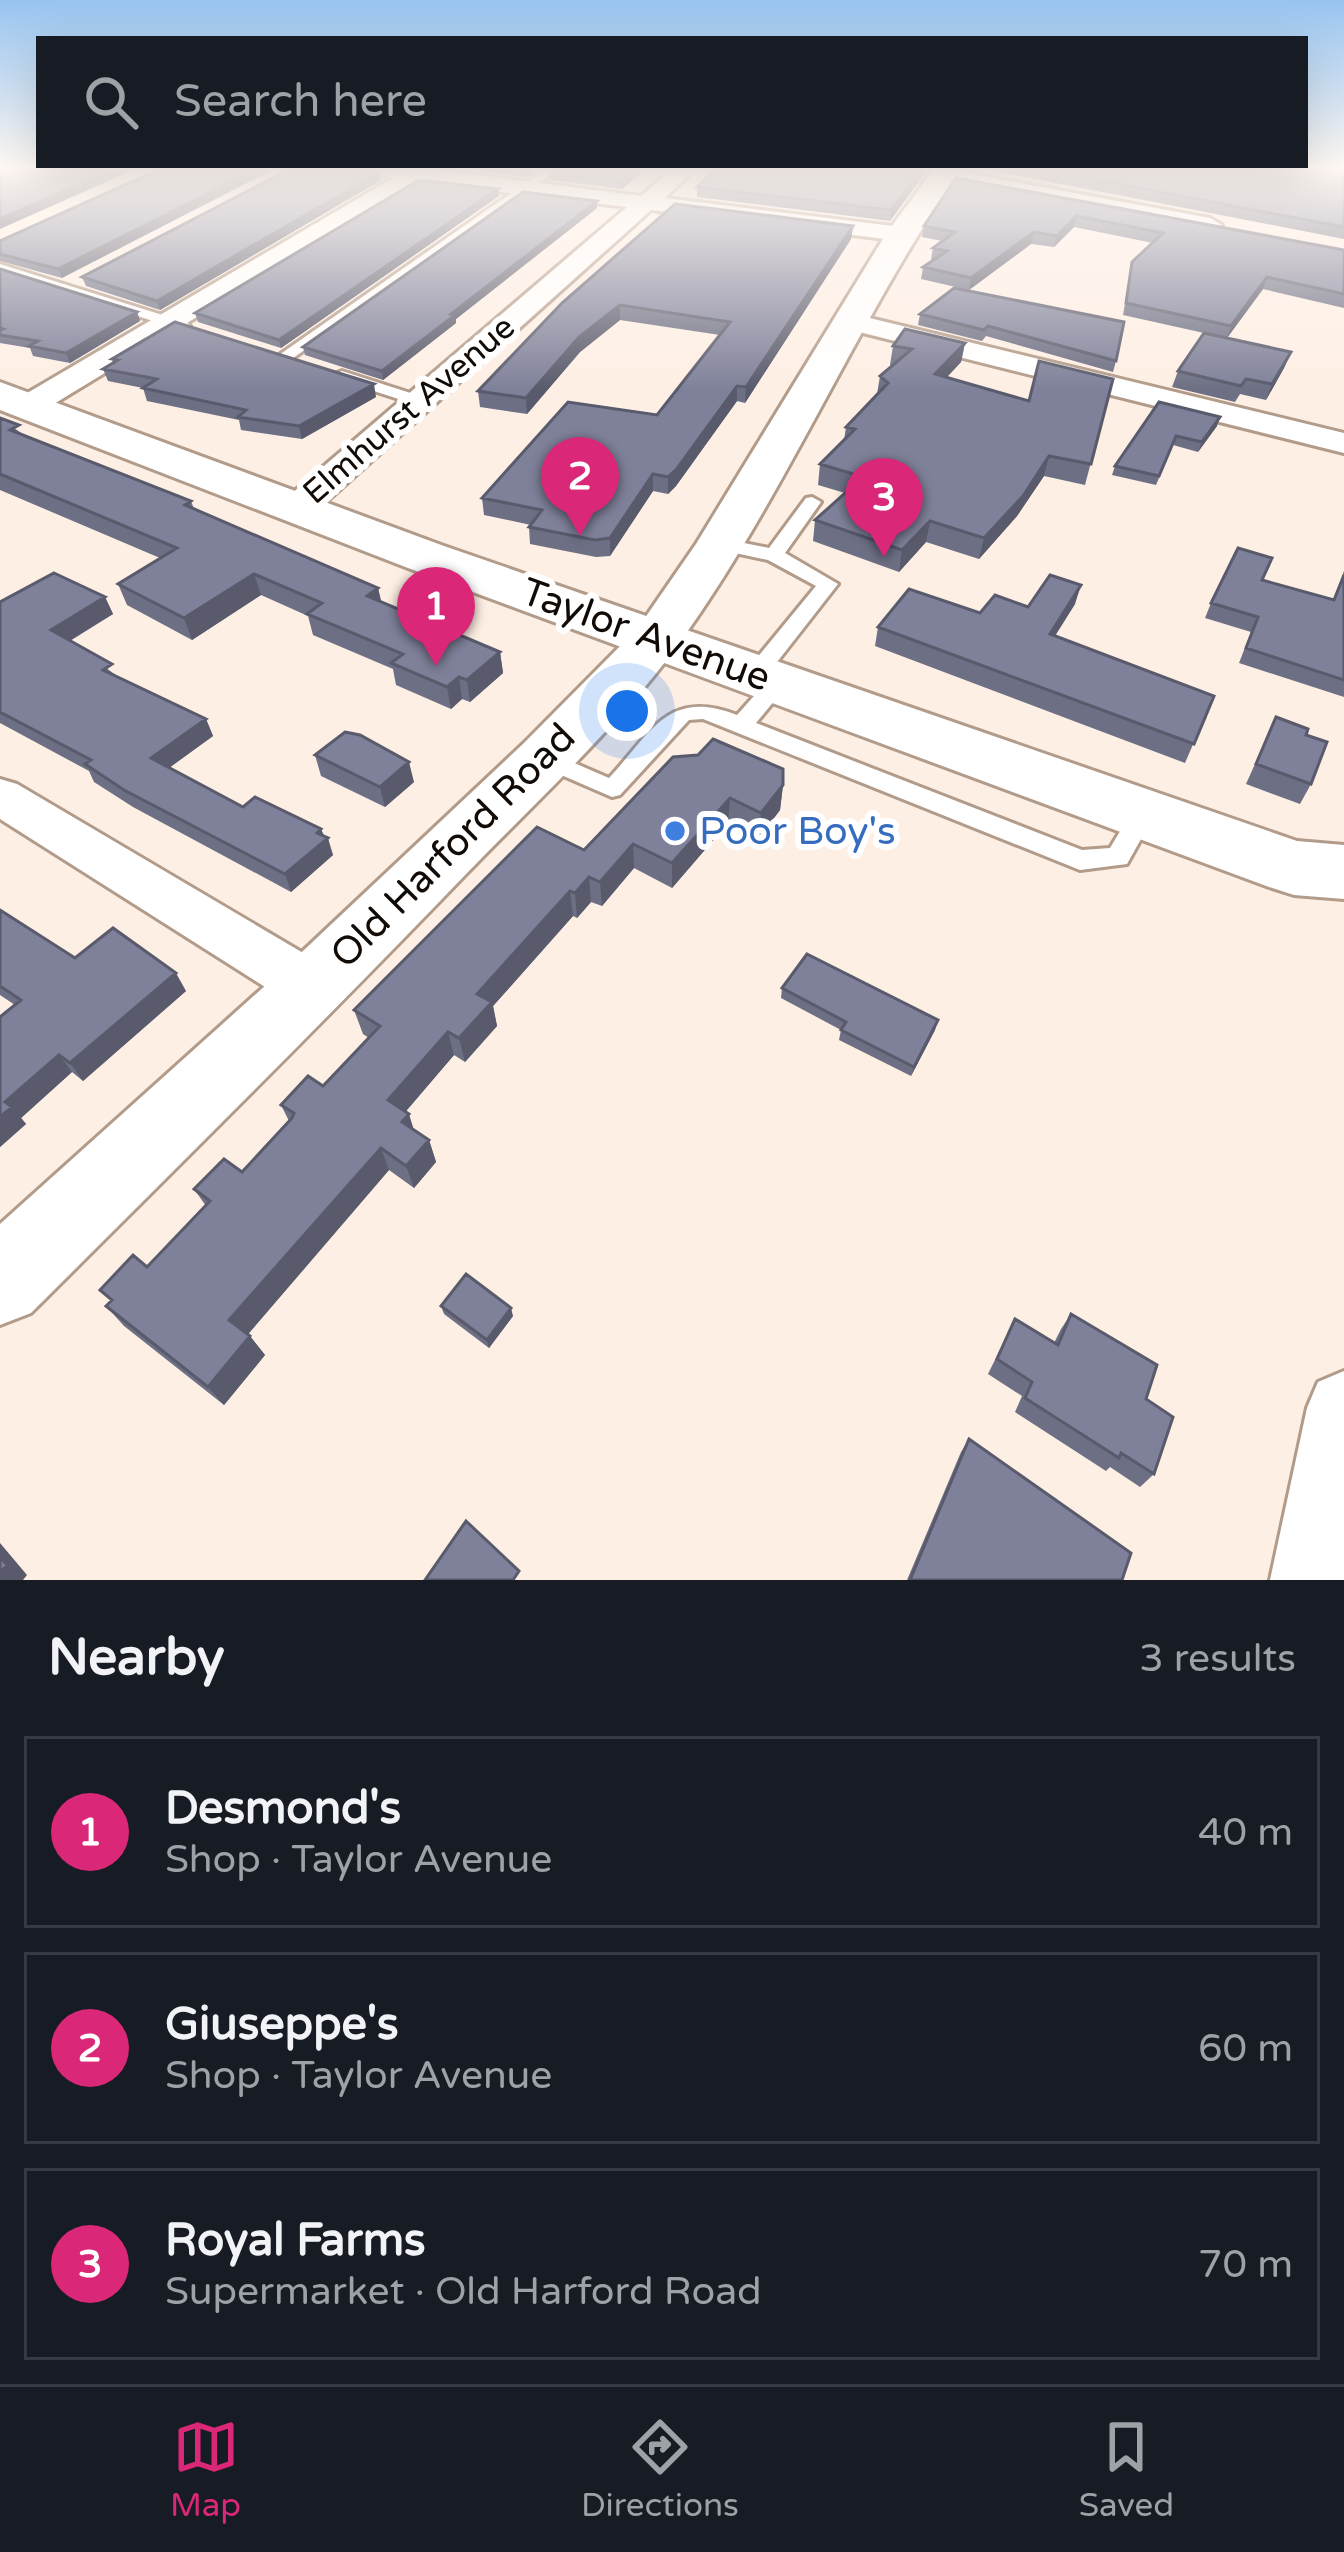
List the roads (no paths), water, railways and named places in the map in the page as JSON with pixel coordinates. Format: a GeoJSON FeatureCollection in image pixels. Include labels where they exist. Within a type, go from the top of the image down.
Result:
{"type":"FeatureCollection","features":[{"type":"Feature","properties":{"kind":"main road","name":"Taylor Avenue"},"geometry":{"type":"LineString","coordinates":[[14,400],[296,509],[656,639],[758,694],[1143,814],[1327,882]]}},
{"type":"Feature","properties":{"kind":"street"},"geometry":{"type":"LineString","coordinates":[[14,400],[170,322],[302,243]]}},
{"type":"Feature","properties":{"kind":"street","name":"Elmhurst Avenue"},"geometry":{"type":"LineString","coordinates":[[296,509],[601,243]]}},
{"type":"Feature","properties":{"kind":"street","name":"Old Harford Road"},"geometry":{"type":"LineString","coordinates":[[0,1282],[312,987],[544,758],[656,639],[719,544],[897,243]]}},
{"type":"Feature","properties":{"kind":"street"},"geometry":{"type":"LineString","coordinates":[[849,321],[1344,443]]}},
{"type":"Feature","properties":{"kind":"street"},"geometry":{"type":"LineString","coordinates":[[0,796],[312,987]]}},
{"type":"Feature","properties":{"kind":"street"},"geometry":{"type":"LineString","coordinates":[[1311,1580],[1344,1408]]}},
{"type":"Feature","properties":{"kind":"lane"},"geometry":{"type":"LineString","coordinates":[[284,358],[448,243]]}},
{"type":"Feature","properties":{"kind":"lane"},"geometry":{"type":"LineString","coordinates":[[0,268],[208,334]]}},
{"type":"Feature","properties":{"kind":"lane"},"geometry":{"type":"LineString","coordinates":[[63,288],[84,277]]}},
{"type":"Feature","properties":{"kind":"lane"},"geometry":{"type":"LineString","coordinates":[[265,352],[307,365]]}},
{"type":"Feature","properties":{"kind":"lane"},"geometry":{"type":"LineString","coordinates":[[329,372],[420,401]]}},
{"type":"Feature","properties":{"kind":"lane"},"geometry":{"type":"LineString","coordinates":[[773,555],[812,502]]}},
{"type":"Feature","properties":{"kind":"lane"},"geometry":{"type":"LineString","coordinates":[[544,758],[612,789],[682,714],[758,694],[828,584],[773,555],[719,544]]}},
{"type":"Feature","properties":{"kind":"place","name":"Giuseppe's"},"geometry":{"type":"Point","coordinates":[580,536]}},
{"type":"Feature","properties":{"kind":"place","name":"Royal Farms"},"geometry":{"type":"Point","coordinates":[884,557]}},
{"type":"Feature","properties":{"kind":"place","name":"Desmond's"},"geometry":{"type":"Point","coordinates":[436,666]}},
{"type":"Feature","properties":{"kind":"place","name":"Poor Boy's"},"geometry":{"type":"Point","coordinates":[675,831]}}]}
